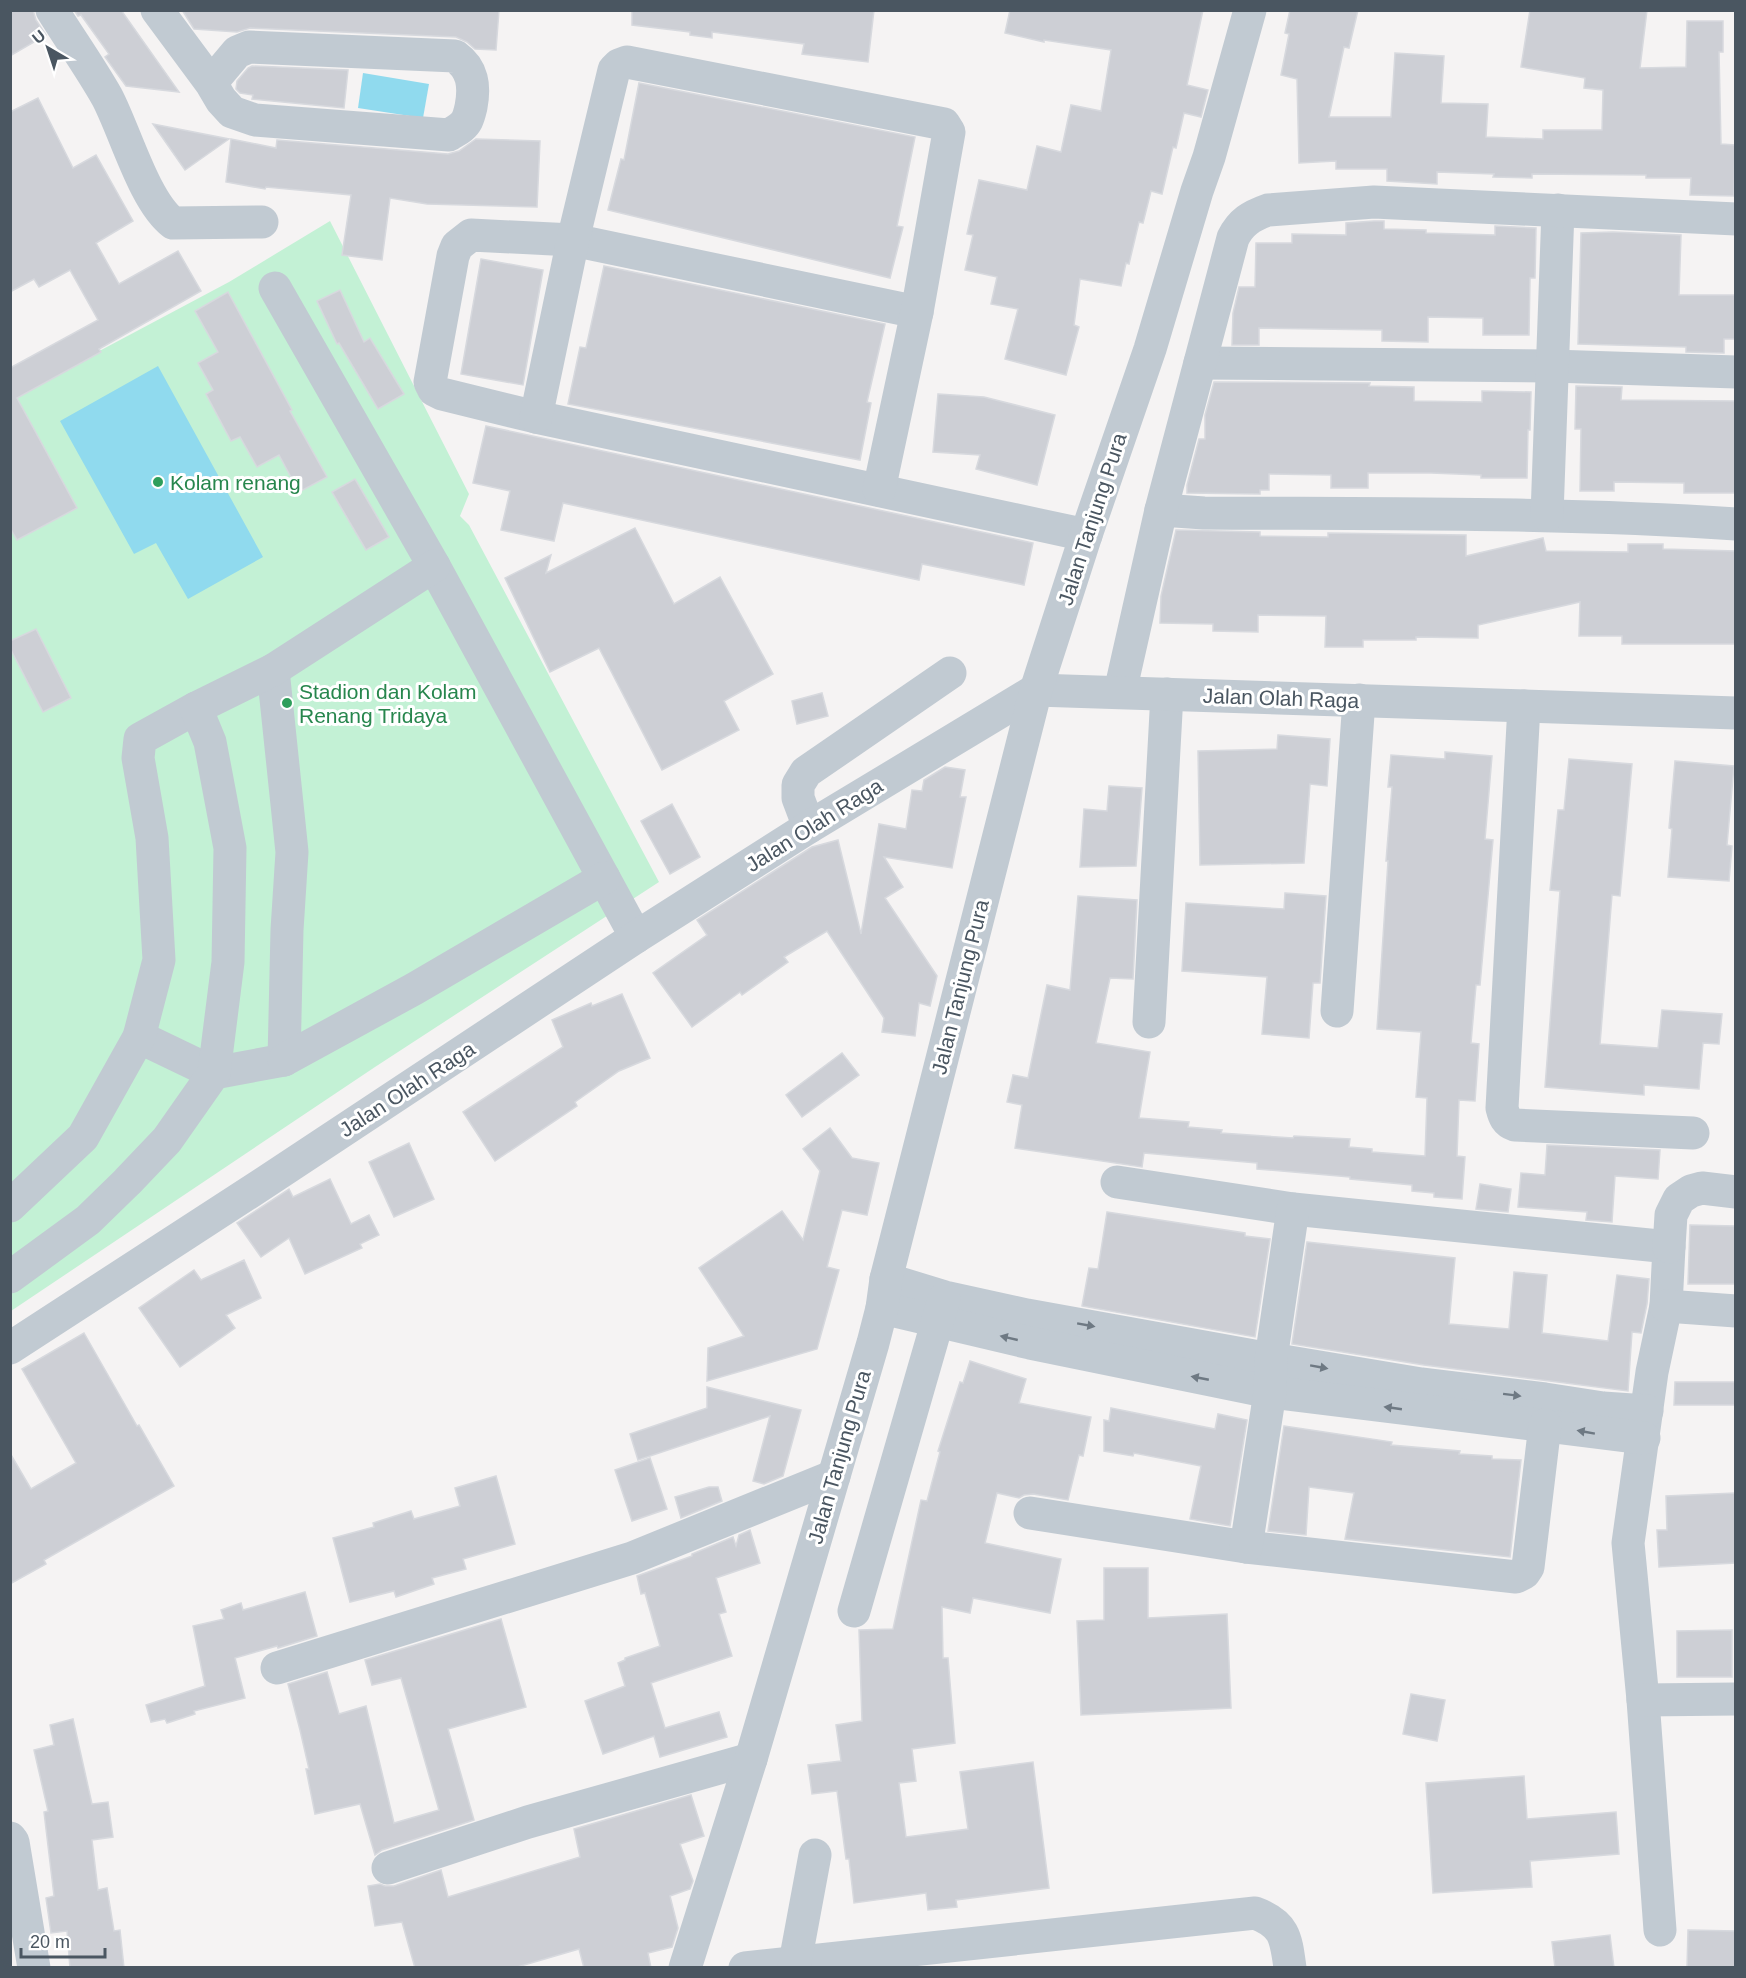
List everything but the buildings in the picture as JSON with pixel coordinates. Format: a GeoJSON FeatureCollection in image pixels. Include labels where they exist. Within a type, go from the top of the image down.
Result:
{"type":"FeatureCollection","features":[{"type":"Feature","properties":{"kind":"street"},"geometry":{"type":"LineString","coordinates":[[52,10],[107,98],[150,194],[165,218],[173,223],[262,222]]}},
{"type":"Feature","properties":{"kind":"street"},"geometry":{"type":"LineString","coordinates":[[157,10],[221,100],[232,112],[255,120],[449,135],[462,127],[468,119],[474,90],[469,70],[455,56],[249,46],[237,52],[211,83]]}},
{"type":"Feature","properties":{"kind":"street","name":"Jalan Tanjung Pura"},"geometry":{"type":"LineString","coordinates":[[685,1968],[751,1759],[834,1476],[884,1293],[1036,690],[1150,349],[1209,157],[1250,10]]}},
{"type":"Feature","properties":{"kind":"street"},"geometry":{"type":"LineString","coordinates":[[536,417],[573,240],[614,70],[619,65],[627,62],[944,124],[949,132],[917,312],[879,490]]}},
{"type":"Feature","properties":{"kind":"street"},"geometry":{"type":"LineString","coordinates":[[1120,692],[1161,510],[1233,238],[1239,226],[1252,215],[1268,210],[1374,202],[1736,219]]}},
{"type":"Feature","properties":{"kind":"street"},"geometry":{"type":"LineString","coordinates":[[1547,515],[1558,210]]}},
{"type":"Feature","properties":{"kind":"street"},"geometry":{"type":"LineString","coordinates":[[917,312],[573,240],[471,235],[457,246],[453,256],[430,382],[434,390],[442,394],[536,417],[1086,535]]}},
{"type":"Feature","properties":{"kind":"street"},"geometry":{"type":"LineString","coordinates":[[274,288],[434,566],[636,937]]}},
{"type":"Feature","properties":{"kind":"street"},"geometry":{"type":"LineString","coordinates":[[1200,363],[1552,366],[1736,372]]}},
{"type":"Feature","properties":{"kind":"street"},"geometry":{"type":"LineString","coordinates":[[1161,510],[1216,513],[1631,517],[1736,524]]}},
{"type":"Feature","properties":{"kind":"street"},"geometry":{"type":"LineString","coordinates":[[10,1206],[82,1137],[140,1037],[159,960],[152,838],[138,758],[140,739],[273,670],[434,566]]}},
{"type":"Feature","properties":{"kind":"street"},"geometry":{"type":"LineString","coordinates":[[273,670],[292,852],[287,930],[284,1060]]}},
{"type":"Feature","properties":{"kind":"street"},"geometry":{"type":"LineString","coordinates":[[809,827],[798,798],[798,785],[806,772],[950,673]]}},
{"type":"Feature","properties":{"kind":"street","name":"Jalan Olah Raga"},"geometry":{"type":"LineString","coordinates":[[10,1348],[636,937],[809,827],[1036,690],[1736,713]]}},
{"type":"Feature","properties":{"kind":"street"},"geometry":{"type":"LineString","coordinates":[[1149,1022],[1167,694]]}},
{"type":"Feature","properties":{"kind":"street"},"geometry":{"type":"LineString","coordinates":[[1337,1011],[1359,700]]}},
{"type":"Feature","properties":{"kind":"street"},"geometry":{"type":"LineString","coordinates":[[1524,706],[1502,1108],[1504,1116],[1509,1123],[1515,1125],[1693,1133]]}},
{"type":"Feature","properties":{"kind":"street"},"geometry":{"type":"LineString","coordinates":[[10,1277],[88,1220],[127,1182],[167,1140],[214,1073],[228,963],[230,848],[210,742],[196,708]]}},
{"type":"Feature","properties":{"kind":"street"},"geometry":{"type":"LineString","coordinates":[[140,1037],[214,1073],[284,1060],[604,878]]}},
{"type":"Feature","properties":{"kind":"street"},"geometry":{"type":"LineString","coordinates":[[1117,1182],[1293,1209],[1669,1247]]}},
{"type":"Feature","properties":{"kind":"street"},"geometry":{"type":"LineString","coordinates":[[1660,1930],[1643,1700],[1628,1543],[1645,1425],[1666,1306],[1671,1215],[1680,1199],[1692,1191],[1702,1188],[1736,1192]]}},
{"type":"Feature","properties":{"kind":"street"},"geometry":{"type":"LineString","coordinates":[[1246,1547],[1270,1392],[1271,1359],[1293,1209]]}},
{"type":"Feature","properties":{"kind":"street"},"geometry":{"type":"LineString","coordinates":[[884,1293],[941,1309],[1030,1343],[1270,1392],[1545,1425],[1597,1434],[1645,1425]]}},
{"type":"Feature","properties":{"kind":"street"},"geometry":{"type":"LineString","coordinates":[[1666,1306],[1736,1311]]}},
{"type":"Feature","properties":{"kind":"street"},"geometry":{"type":"LineString","coordinates":[[941,1309],[1027,1315],[1420,1384],[1603,1408],[1645,1425]]}},
{"type":"Feature","properties":{"kind":"street"},"geometry":{"type":"LineString","coordinates":[[854,1611],[941,1309]]}},
{"type":"Feature","properties":{"kind":"street"},"geometry":{"type":"LineString","coordinates":[[1030,1513],[1246,1547],[1516,1577],[1524,1573],[1528,1567],[1545,1425]]}},
{"type":"Feature","properties":{"kind":"street"},"geometry":{"type":"LineString","coordinates":[[277,1668],[632,1558],[834,1476]]}},
{"type":"Feature","properties":{"kind":"street"},"geometry":{"type":"LineString","coordinates":[[1643,1700],[1736,1699]]}},
{"type":"Feature","properties":{"kind":"street"},"geometry":{"type":"LineString","coordinates":[[388,1869],[539,1819],[751,1759]]}},
{"type":"Feature","properties":{"kind":"street"},"geometry":{"type":"LineString","coordinates":[[10,1838],[13,1842],[34,1968]]}},
{"type":"Feature","properties":{"kind":"street"},"geometry":{"type":"LineString","coordinates":[[795,1965],[815,1855]]}},
{"type":"Feature","properties":{"kind":"street"},"geometry":{"type":"LineString","coordinates":[[745,1968],[795,1965],[1255,1913],[1272,1919],[1280,1929],[1287,1949],[1290,1968]]}},
{"type":"Feature","properties":{"kind":"green space","name":"Stadion dan Kolam Renang Tridaya"},"geometry":{"type":"Polygon","coordinates":[[[330,221],[469,494],[460,516],[469,525],[659,882],[375,1067],[11,1311],[11,398],[229,282],[330,221]]]}},
{"type":"Feature","properties":{"kind":"water"},"geometry":{"type":"Polygon","coordinates":[[[363,73],[429,84],[423,118],[358,108],[363,73]]]}},
{"type":"Feature","properties":{"kind":"water","name":"Kolam renang"},"geometry":{"type":"Polygon","coordinates":[[[158,366],[263,557],[188,599],[156,543],[134,554],[60,421],[158,366]]]}},
{"type":"Feature","properties":{"kind":"place","name":"Kolam renang"},"geometry":{"type":"Point","coordinates":[158,482]}},
{"type":"Feature","properties":{"kind":"place","name":"Stadion dan Kolam Renang Tridaya"},"geometry":{"type":"Point","coordinates":[287,703]}}]}
